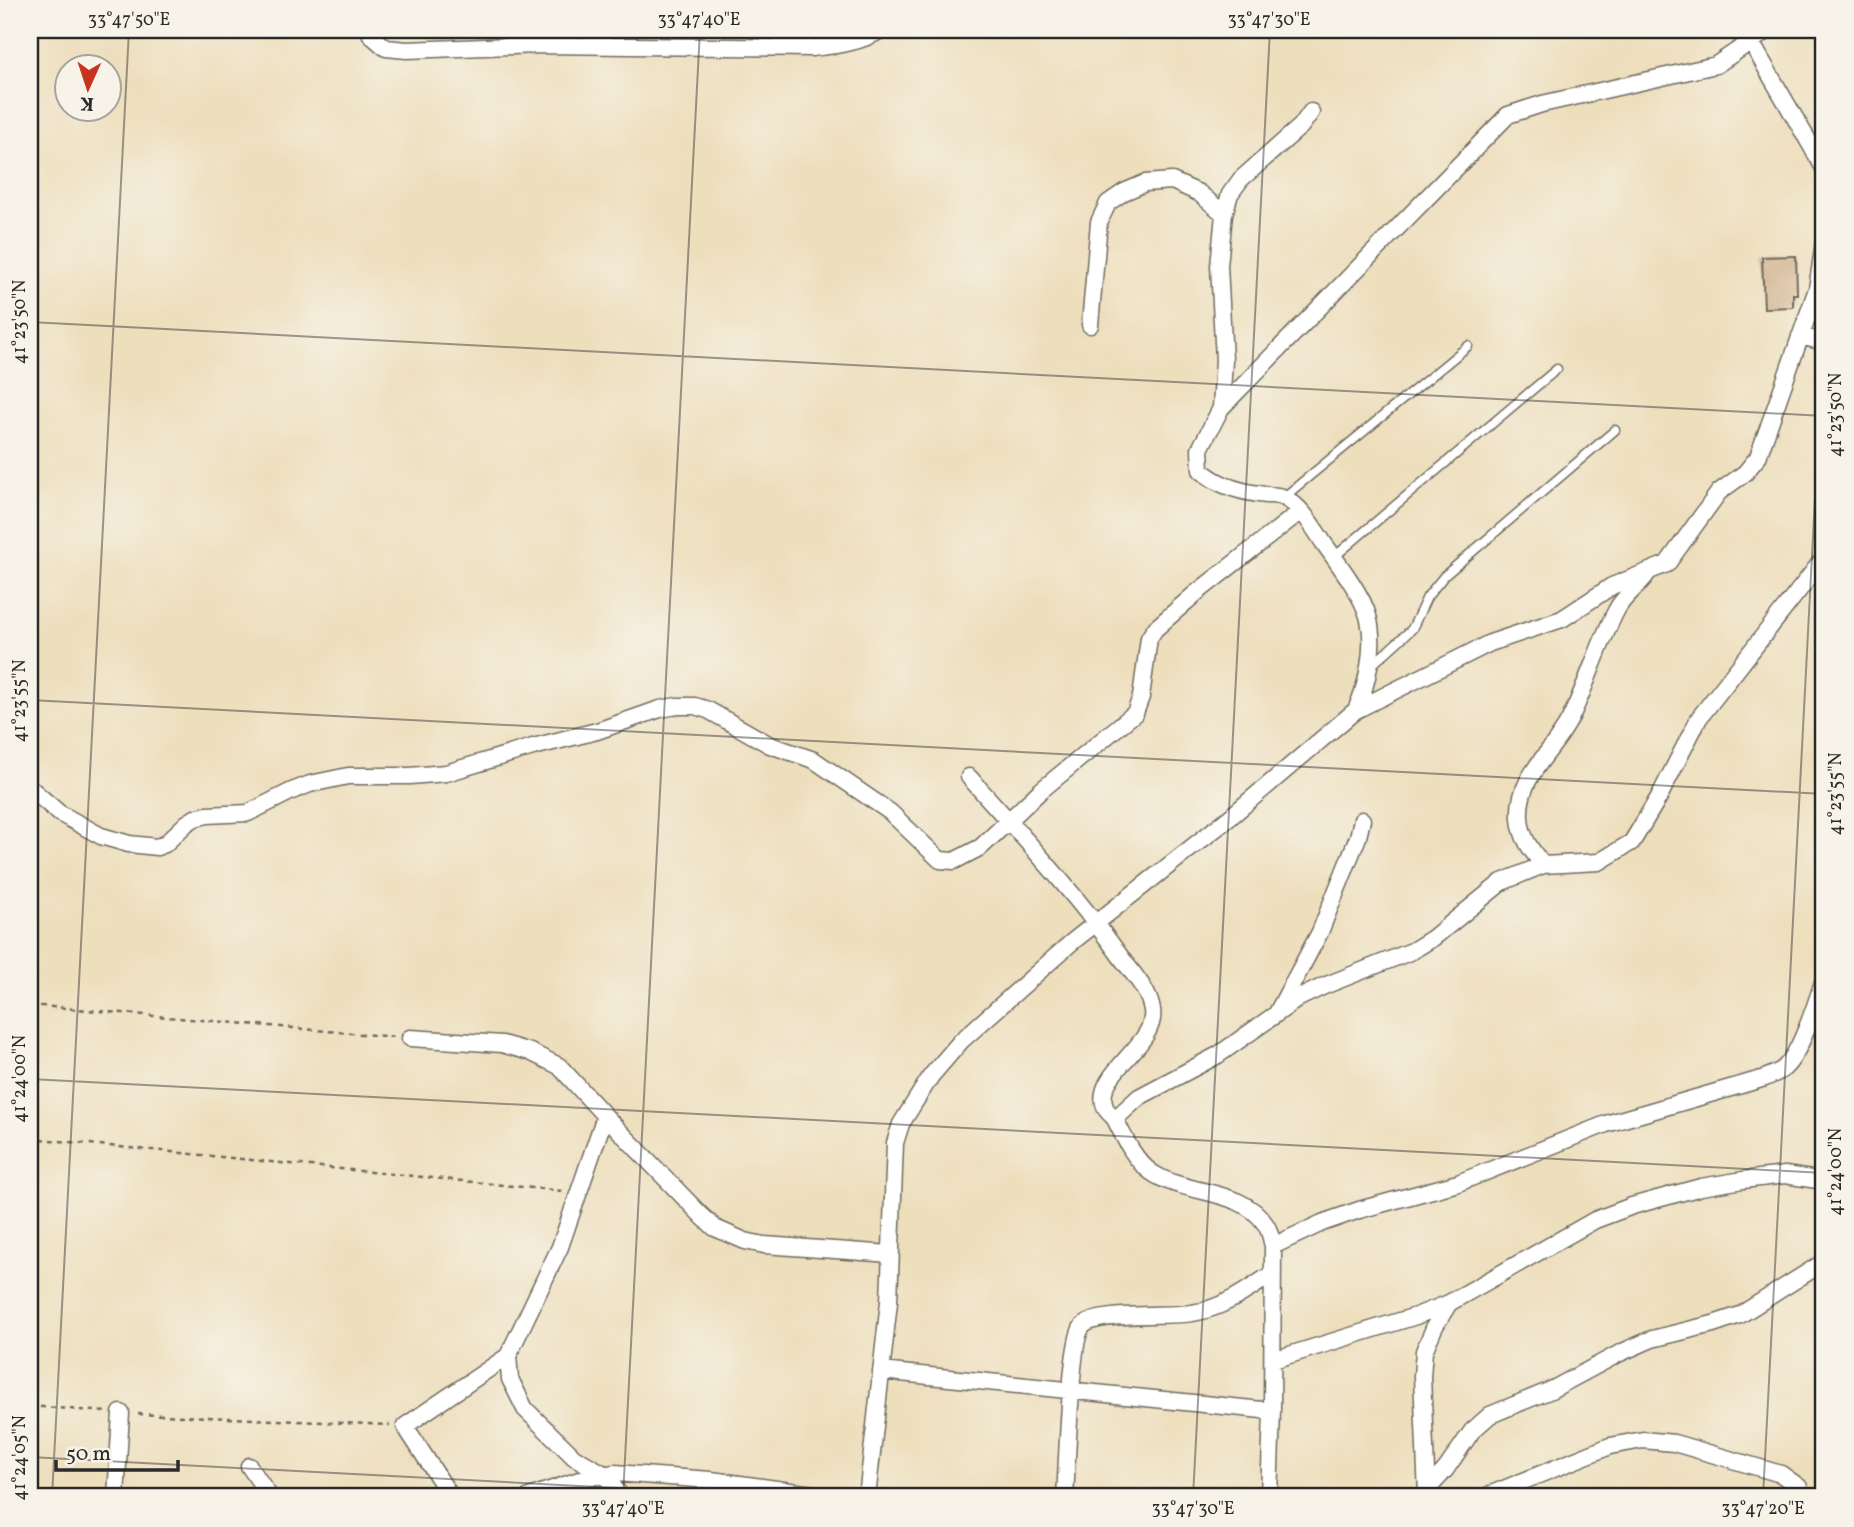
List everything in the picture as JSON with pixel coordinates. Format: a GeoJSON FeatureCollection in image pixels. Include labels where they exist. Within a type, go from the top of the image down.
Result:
{"type":"FeatureCollection","features":[{"type":"Feature","properties":{"kind":"street"},"geometry":{"type":"LineString","coordinates":[[372,30],[371,34],[386,48],[407,50],[538,45],[812,48],[868,38],[881,30]]}},
{"type":"Feature","properties":{"kind":"street"},"geometry":{"type":"LineString","coordinates":[[538,45],[551,30]]}},
{"type":"Feature","properties":{"kind":"street"},"geometry":{"type":"LineString","coordinates":[[708,45],[716,30]]}},
{"type":"Feature","properties":{"kind":"street"},"geometry":{"type":"LineString","coordinates":[[1356,710],[1365,691],[1371,650],[1368,614],[1334,557],[1301,511],[1284,497],[1229,488],[1200,470],[1200,449],[1222,408],[1508,115],[1542,104],[1716,65],[1747,35],[1768,30]]}},
{"type":"Feature","properties":{"kind":"street"},"geometry":{"type":"LineString","coordinates":[[1747,35],[1824,168]]}},
{"type":"Feature","properties":{"kind":"street"},"geometry":{"type":"LineString","coordinates":[[1222,408],[1224,360],[1219,266],[1224,214],[1230,194],[1241,179],[1301,126],[1311,112]]}},
{"type":"Feature","properties":{"kind":"street"},"geometry":{"type":"LineString","coordinates":[[1090,325],[1099,222],[1108,203],[1144,183],[1172,181],[1199,193],[1224,214]]}},
{"type":"Feature","properties":{"kind":"street"},"geometry":{"type":"LineString","coordinates":[[867,1497],[889,1302],[895,1143],[901,1124],[931,1076],[961,1041],[1097,922],[1229,818],[1356,710],[1490,643],[1562,619],[1612,586],[1667,564],[1719,492],[1745,473],[1758,457],[1817,289],[1824,243]]}},
{"type":"Feature","properties":{"kind":"street"},"geometry":{"type":"LineString","coordinates":[[1800,336],[1824,342]]}},
{"type":"Feature","properties":{"kind":"street"},"geometry":{"type":"LineString","coordinates":[[30,788],[59,813],[101,836],[129,845],[157,847],[165,845],[195,818],[248,813],[310,785],[348,776],[446,773],[597,731],[660,709],[686,706],[708,710],[755,738],[814,760],[890,812],[940,860],[954,861],[981,847],[1039,792],[1135,713],[1141,697],[1149,638],[1155,629],[1301,511]]}},
{"type":"Feature","properties":{"kind":"street"},"geometry":{"type":"LineString","coordinates":[[1115,1119],[1139,1097],[1218,1055],[1278,1011],[1324,986],[1412,951],[1433,938],[1502,882],[1543,865],[1599,862],[1632,842],[1664,788],[1699,718],[1824,558]]}},
{"type":"Feature","properties":{"kind":"street"},"geometry":{"type":"LineString","coordinates":[[1543,865],[1526,844],[1520,818],[1523,792],[1532,772],[1570,720],[1591,665],[1617,609],[1647,574]]}},
{"type":"Feature","properties":{"kind":"street"},"geometry":{"type":"LineString","coordinates":[[969,777],[1097,922],[1146,993],[1153,1012],[1150,1025],[1140,1043],[1110,1079],[1103,1095],[1105,1107],[1115,1119],[1131,1149],[1149,1171],[1170,1182],[1224,1196],[1251,1208],[1267,1226],[1273,1246],[1269,1497]]}},
{"type":"Feature","properties":{"kind":"street"},"geometry":{"type":"LineString","coordinates":[[1278,1011],[1320,932],[1358,837],[1362,820]]}},
{"type":"Feature","properties":{"kind":"street"},"geometry":{"type":"LineString","coordinates":[[1273,1246],[1322,1223],[1447,1187],[1606,1124],[1765,1078],[1785,1067],[1793,1056],[1809,1025],[1824,979]]}},
{"type":"Feature","properties":{"kind":"street"},"geometry":{"type":"LineString","coordinates":[[410,1038],[502,1044],[530,1052],[559,1066],[702,1216],[715,1228],[730,1236],[764,1245],[891,1254]]}},
{"type":"Feature","properties":{"kind":"street"},"geometry":{"type":"LineString","coordinates":[[451,1497],[405,1426],[508,1356],[560,1247],[605,1116]]}},
{"type":"Feature","properties":{"kind":"street"},"geometry":{"type":"LineString","coordinates":[[1273,1360],[1416,1316],[1449,1303],[1595,1220],[1632,1206],[1701,1187],[1743,1180],[1785,1175],[1824,1181]]}},
{"type":"Feature","properties":{"kind":"street"},"geometry":{"type":"LineString","coordinates":[[1427,1494],[1472,1431],[1490,1415],[1551,1390],[1652,1339],[1740,1315],[1824,1262]]}},
{"type":"Feature","properties":{"kind":"street"},"geometry":{"type":"LineString","coordinates":[[1065,1497],[1071,1391],[1077,1335],[1082,1325],[1098,1317],[1192,1313],[1220,1306],[1273,1273]]}},
{"type":"Feature","properties":{"kind":"street"},"geometry":{"type":"LineString","coordinates":[[1427,1494],[1422,1376],[1424,1351],[1449,1303]]}},
{"type":"Feature","properties":{"kind":"street"},"geometry":{"type":"LineString","coordinates":[[508,1356],[510,1379],[525,1409],[573,1457],[604,1474],[621,1497]]}},
{"type":"Feature","properties":{"kind":"street"},"geometry":{"type":"LineString","coordinates":[[881,1371],[1272,1411]]}},
{"type":"Feature","properties":{"kind":"street"},"geometry":{"type":"LineString","coordinates":[[116,1497],[121,1413]]}},
{"type":"Feature","properties":{"kind":"street"},"geometry":{"type":"LineString","coordinates":[[1484,1497],[1610,1446],[1643,1440],[1674,1443],[1781,1474],[1799,1487],[1802,1497]]}},
{"type":"Feature","properties":{"kind":"street"},"geometry":{"type":"LineString","coordinates":[[249,1466],[271,1497]]}},
{"type":"Feature","properties":{"kind":"street"},"geometry":{"type":"LineString","coordinates":[[529,1497],[604,1474],[643,1474],[711,1480],[834,1497]]}},
{"type":"Feature","properties":{"kind":"lane"},"geometry":{"type":"LineString","coordinates":[[1284,497],[1468,346]]}},
{"type":"Feature","properties":{"kind":"lane"},"geometry":{"type":"LineString","coordinates":[[1334,557],[1557,369]]}},
{"type":"Feature","properties":{"kind":"lane"},"geometry":{"type":"LineString","coordinates":[[1367,669],[1412,629],[1427,597],[1444,576],[1615,430]]}},
{"type":"Feature","properties":{"kind":"path"},"geometry":{"type":"LineString","coordinates":[[30,1005],[410,1038]]}},
{"type":"Feature","properties":{"kind":"path"},"geometry":{"type":"LineString","coordinates":[[30,1138],[578,1192]]}},
{"type":"Feature","properties":{"kind":"path"},"geometry":{"type":"LineString","coordinates":[[30,1406],[121,1413],[405,1426]]}},
{"type":"Feature","properties":{"kind":"building"},"geometry":{"type":"Polygon","coordinates":[[[1796,256],[1797,294],[1793,294],[1793,307],[1764,308],[1762,257],[1796,256]]]}}]}
